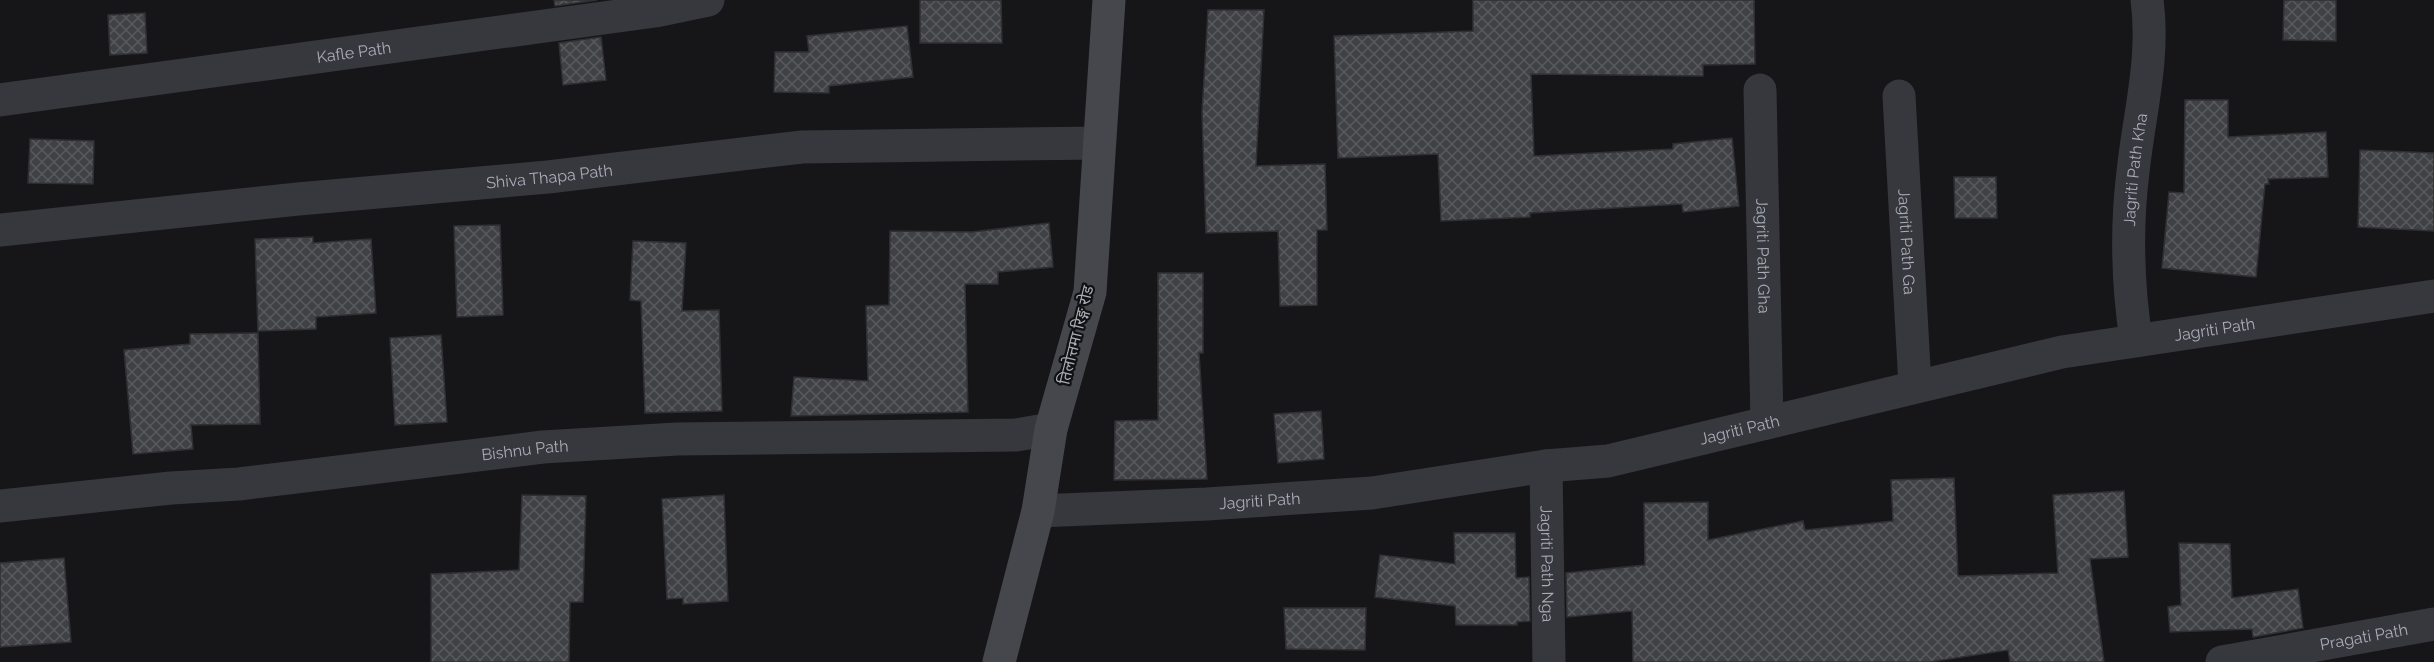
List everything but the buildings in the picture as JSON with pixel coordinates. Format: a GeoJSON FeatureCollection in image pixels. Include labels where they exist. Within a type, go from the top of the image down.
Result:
{"type":"FeatureCollection","features":[{"type":"Feature","properties":{"kind":"street","name":"Kafle Path"},"geometry":{"type":"LineString","coordinates":[[0,100],[644,12],[708,0]]}},
{"type":"Feature","properties":{"kind":"street","name":"तिलोत्तमा रिङ्ग रोड"},"geometry":{"type":"LineString","coordinates":[[999,662],[1038,511],[1051,429],[1090,292],[1109,0]]}},
{"type":"Feature","properties":{"kind":"street","name":"Jagriti Path Kha"},"geometry":{"type":"LineString","coordinates":[[2136,340],[2129,290],[2132,173],[2146,92],[2147,0]]}},
{"type":"Feature","properties":{"kind":"street","name":"Jagriti Path Gha"},"geometry":{"type":"LineString","coordinates":[[1760,90],[1767,423]]}},
{"type":"Feature","properties":{"kind":"street","name":"Jagriti Path Ga"},"geometry":{"type":"LineString","coordinates":[[1899,96],[1915,386]]}},
{"type":"Feature","properties":{"kind":"street","name":"Shiva Thapa Path"},"geometry":{"type":"LineString","coordinates":[[0,230],[298,199],[548,177],[802,147],[1098,143]]}},
{"type":"Feature","properties":{"kind":"street","name":"Jagriti Path"},"geometry":{"type":"LineString","coordinates":[[1038,511],[1207,504],[1372,493],[1546,465],[1608,461],[2062,352],[2434,296]]}},
{"type":"Feature","properties":{"kind":"street","name":"Bishnu Path"},"geometry":{"type":"LineString","coordinates":[[0,506],[171,488],[239,484],[543,447],[677,439],[1016,435],[1051,429]]}},
{"type":"Feature","properties":{"kind":"street","name":"Jagriti Path Nga"},"geometry":{"type":"LineString","coordinates":[[1546,465],[1549,662]]}},
{"type":"Feature","properties":{"kind":"street","name":"Pragati Path"},"geometry":{"type":"LineString","coordinates":[[2222,662],[2434,624]]}}]}
